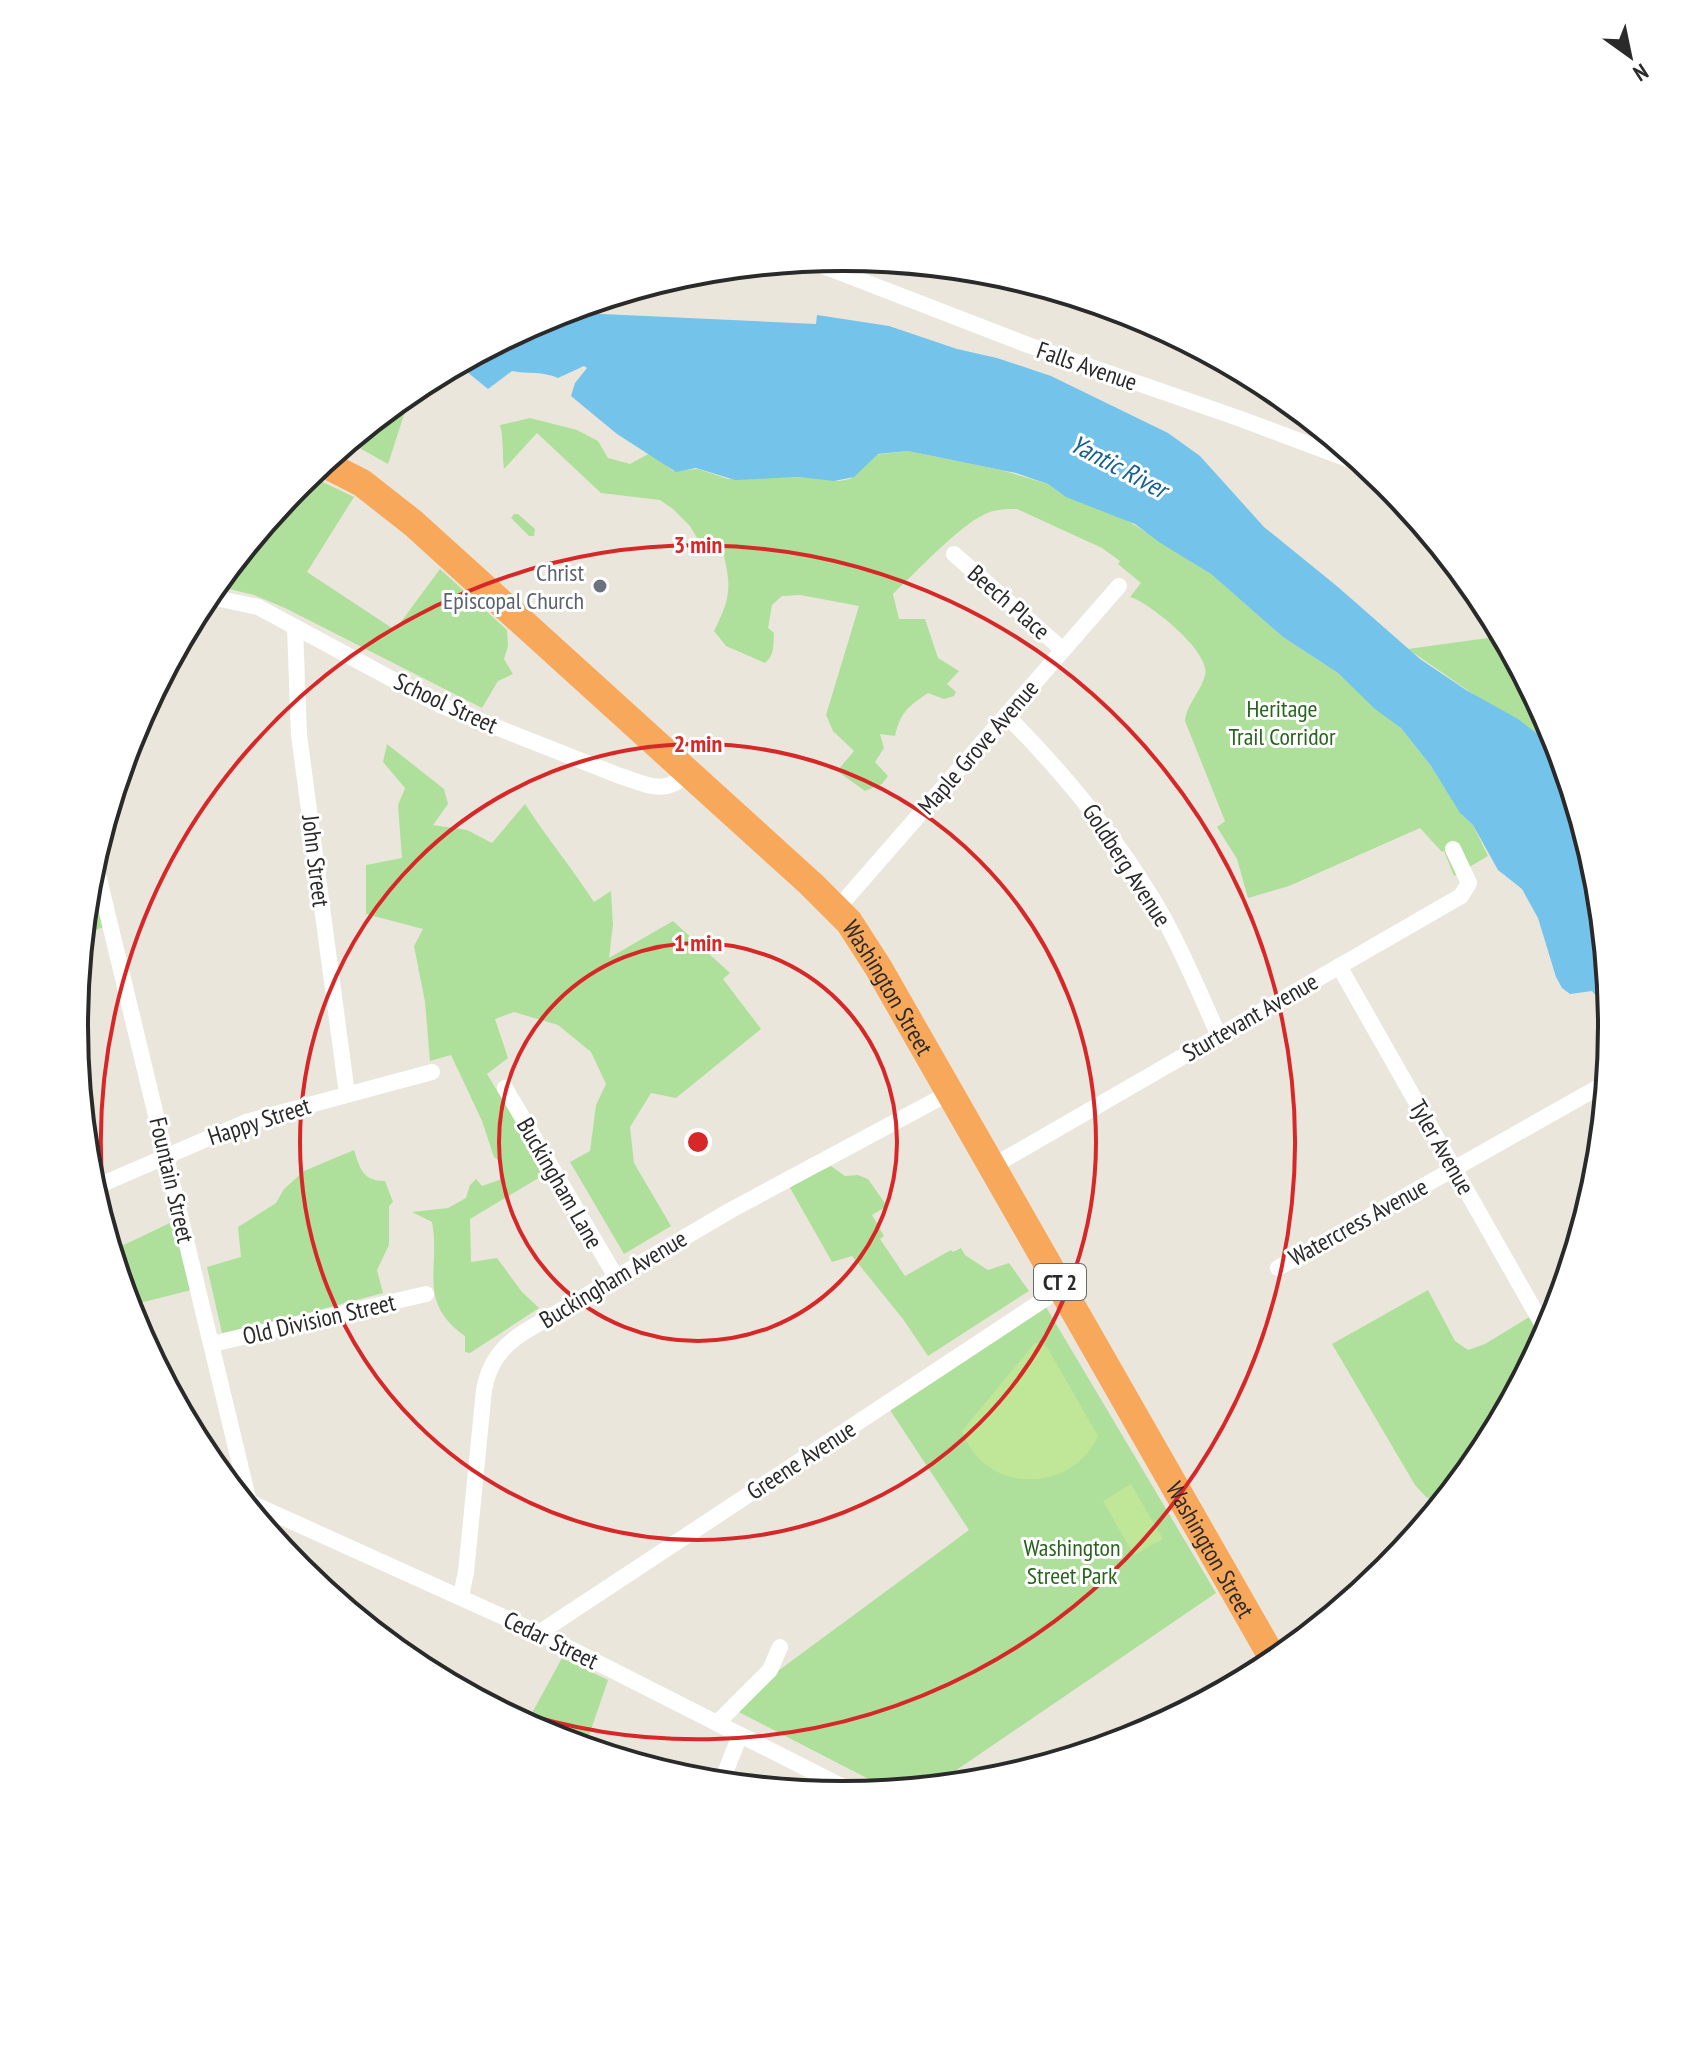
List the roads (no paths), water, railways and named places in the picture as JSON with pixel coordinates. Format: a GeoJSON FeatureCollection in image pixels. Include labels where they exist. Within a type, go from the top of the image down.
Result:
{"type":"FeatureCollection","features":[{"type":"Feature","properties":{"kind":"highway","name":"Washington Street"},"geometry":{"type":"LineString","coordinates":[[334,468],[359,481],[404,516],[689,773],[852,926],[951,1092],[1268,1650]]}},
{"type":"Feature","properties":{"kind":"street","name":"Falls Avenue"},"geometry":{"type":"LineString","coordinates":[[837,271],[1028,345],[1338,455]]}},
{"type":"Feature","properties":{"kind":"street","name":"Beech Place"},"geometry":{"type":"LineString","coordinates":[[954,554],[1063,650]]}},
{"type":"Feature","properties":{"kind":"street","name":"Maple Grove Avenue"},"geometry":{"type":"LineString","coordinates":[[837,909],[1119,586]]}},
{"type":"Feature","properties":{"kind":"street","name":"School Street"},"geometry":{"type":"LineString","coordinates":[[221,599],[258,607],[440,705],[620,776],[668,787],[689,773]]}},
{"type":"Feature","properties":{"kind":"street","name":"John Street"},"geometry":{"type":"LineString","coordinates":[[295,627],[299,735],[347,1094]]}},
{"type":"Feature","properties":{"kind":"street","name":"Goldberg Avenue"},"geometry":{"type":"LineString","coordinates":[[1006,715],[1070,782],[1116,842],[1172,934],[1219,1036]]}},
{"type":"Feature","properties":{"kind":"street","name":"Sturtevant Avenue"},"geometry":{"type":"LineString","coordinates":[[993,1166],[1465,892],[1468,877],[1453,849]]}},
{"type":"Feature","properties":{"kind":"street","name":"Fountain Street"},"geometry":{"type":"LineString","coordinates":[[101,888],[212,1344],[241,1482]]}},
{"type":"Feature","properties":{"kind":"street","name":"Tyler Avenue"},"geometry":{"type":"LineString","coordinates":[[1339,966],[1539,1319]]}},
{"type":"Feature","properties":{"kind":"street","name":"Happy Street"},"geometry":{"type":"LineString","coordinates":[[105,1182],[246,1122],[432,1072]]}},
{"type":"Feature","properties":{"kind":"street","name":"Buckingham Lane"},"geometry":{"type":"LineString","coordinates":[[505,1088],[616,1277]]}},
{"type":"Feature","properties":{"kind":"street","name":"Watercress Avenue"},"geometry":{"type":"LineString","coordinates":[[1278,1268],[1595,1089]]}},
{"type":"Feature","properties":{"kind":"street","name":"Buckingham Avenue"},"geometry":{"type":"LineString","coordinates":[[461,1596],[484,1390],[494,1359],[511,1341],[731,1210],[951,1092]]}},
{"type":"Feature","properties":{"kind":"street","name":"Greene Avenue"},"geometry":{"type":"LineString","coordinates":[[539,1633],[1063,1287]]}},
{"type":"Feature","properties":{"kind":"street","name":"Old Division Street"},"geometry":{"type":"LineString","coordinates":[[212,1344],[426,1294]]}},
{"type":"Feature","properties":{"kind":"street","name":"Cedar Street"},"geometry":{"type":"LineString","coordinates":[[261,1507],[539,1633],[830,1780]]}},
{"type":"Feature","properties":{"kind":"street"},"geometry":{"type":"LineString","coordinates":[[717,1723],[770,1670],[780,1647]]}},
{"type":"Feature","properties":{"kind":"street"},"geometry":{"type":"LineString","coordinates":[[726,1772],[740,1735]]}},
{"type":"Feature","properties":{"kind":"water","name":"Yantic River"},"geometry":{"type":"Polygon","coordinates":[[[593,314],[816,324],[817,315],[889,326],[1051,376],[1168,433],[1200,456],[1264,527],[1420,659],[1466,690],[1518,719],[1541,737],[1558,783],[1583,879],[1592,927],[1597,997],[1592,991],[1570,994],[1562,988],[1538,918],[1522,889],[1498,870],[1473,825],[1460,813],[1431,766],[1401,728],[1375,709],[1338,673],[1283,637],[1211,574],[1135,524],[1066,497],[1048,484],[1016,473],[908,451],[878,454],[854,477],[834,481],[799,477],[735,480],[696,468],[676,472],[617,434],[571,396],[575,383],[587,368],[584,366],[558,378],[512,371],[488,389],[467,372],[554,328],[593,314]]]}},
{"type":"Feature","properties":{"kind":"place","name":"Christ Episcopal Church"},"geometry":{"type":"Point","coordinates":[600,586]}},
{"type":"Feature","properties":{"kind":"park label","name":"Heritage Trail Corridor"},"geometry":{"type":"Point","coordinates":[1282,722]}},
{"type":"Feature","properties":{"kind":"park label","name":"Washington Street Park"},"geometry":{"type":"Point","coordinates":[1072,1561]}}]}
